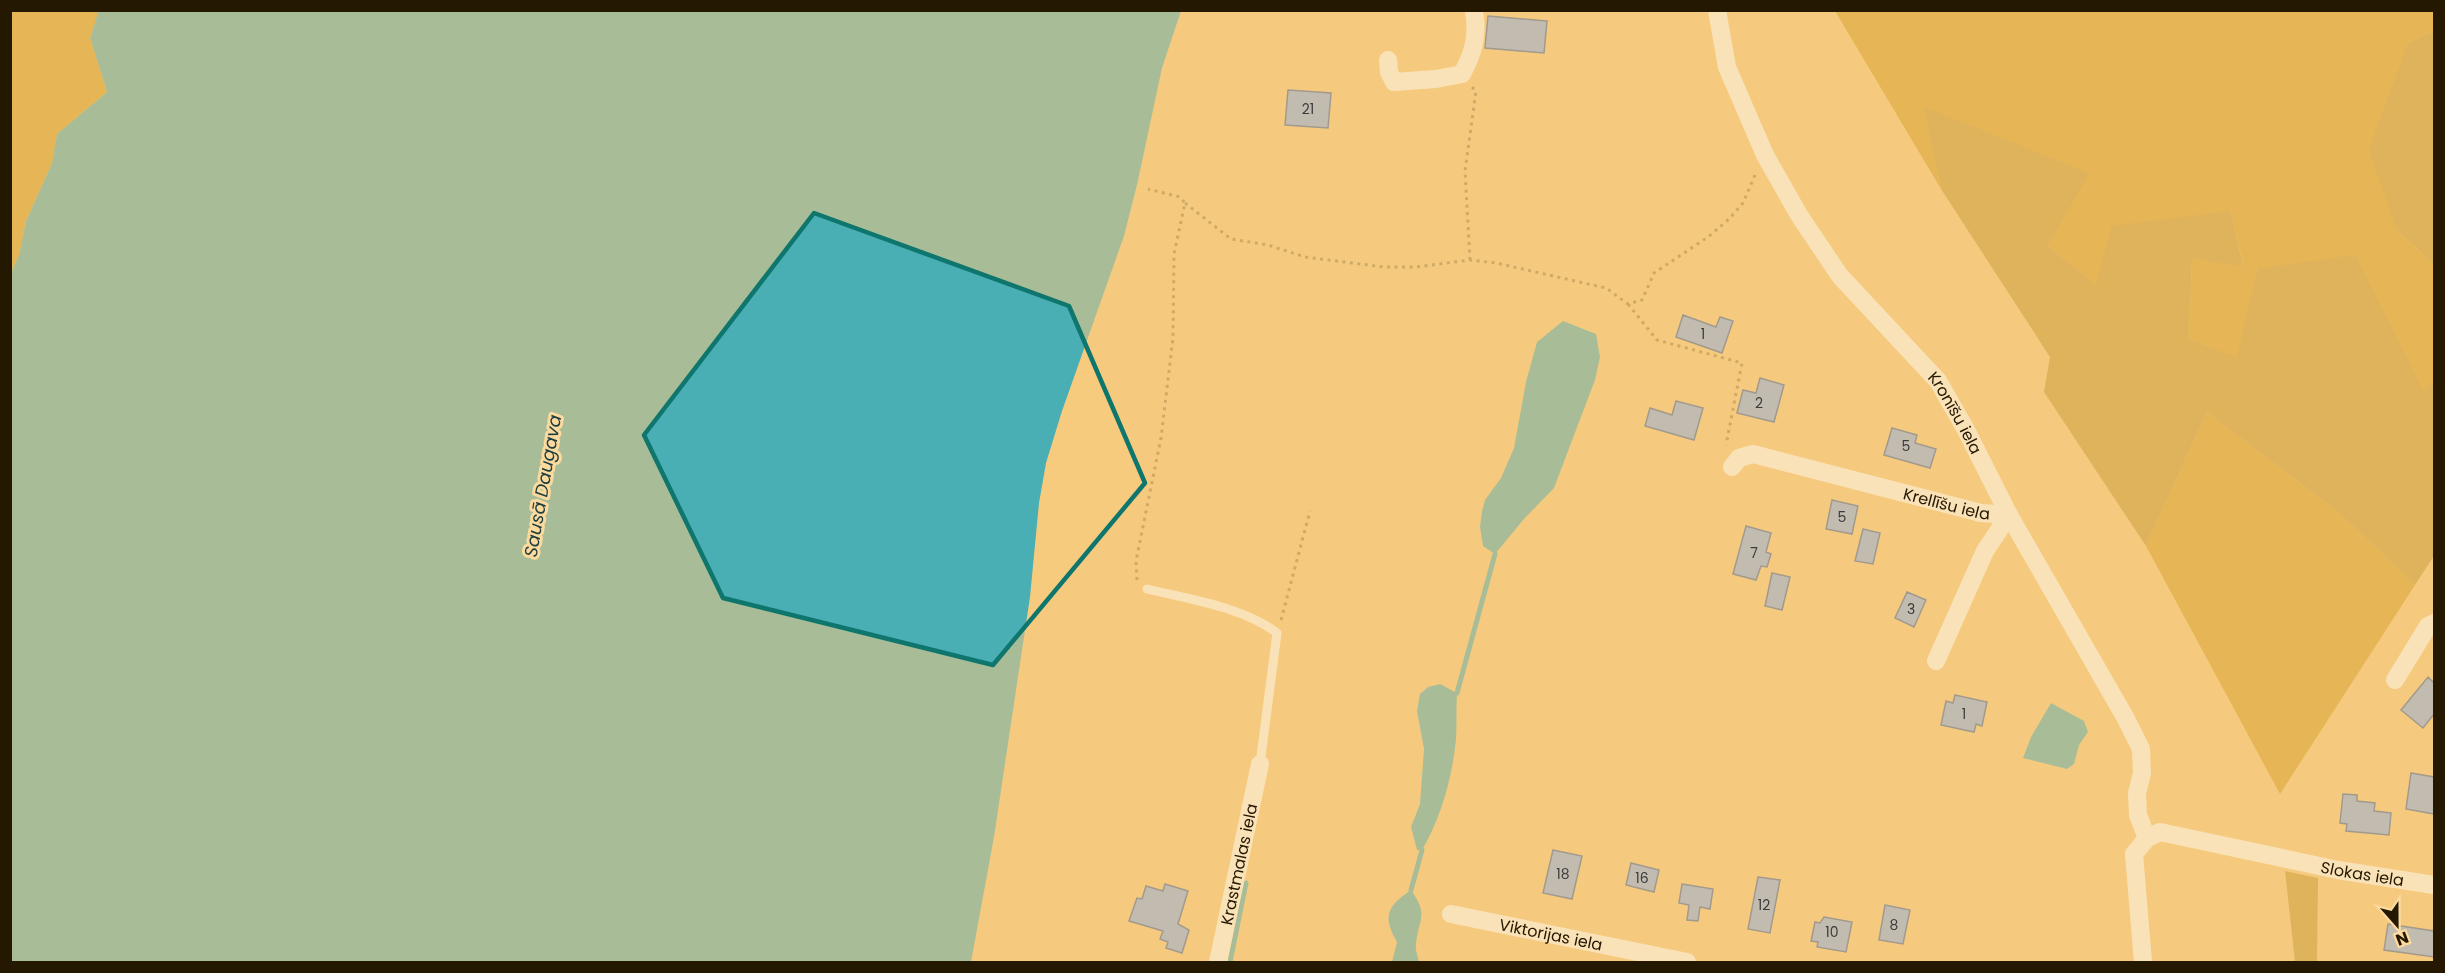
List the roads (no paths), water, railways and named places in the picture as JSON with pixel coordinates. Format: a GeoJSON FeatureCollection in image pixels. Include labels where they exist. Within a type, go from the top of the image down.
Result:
{"type":"FeatureCollection","features":[{"type":"Feature","properties":{"kind":"street"},"geometry":{"type":"LineString","coordinates":[[1388,60],[1389,72],[1394,82],[1436,79],[1462,74],[1474,53],[1476,21],[1474,10]]}},
{"type":"Feature","properties":{"kind":"street","name":"Kronīšu iela"},"geometry":{"type":"LineString","coordinates":[[1717,10],[1727,67],[1766,155],[1799,215],[1840,276],[1938,381],[1965,428],[2009,515],[2125,717],[2141,749],[2142,773],[2137,793],[2138,815],[2147,838]]}},
{"type":"Feature","properties":{"kind":"street","name":"Krellīšu iela"},"geometry":{"type":"LineString","coordinates":[[1732,467],[1739,458],[1754,454],[1981,513],[2009,515],[1985,551],[1936,661]]}},
{"type":"Feature","properties":{"kind":"street"},"geometry":{"type":"LineString","coordinates":[[2395,680],[2428,626],[2434,624]]}},
{"type":"Feature","properties":{"kind":"street","name":"Krastmalas iela"},"geometry":{"type":"LineString","coordinates":[[1218,963],[1260,764]]}},
{"type":"Feature","properties":{"kind":"street","name":"Slokas iela"},"geometry":{"type":"LineString","coordinates":[[2147,838],[2160,832],[2290,860],[2434,885]]}},
{"type":"Feature","properties":{"kind":"street"},"geometry":{"type":"LineString","coordinates":[[2143,963],[2134,854],[2147,838]]}},
{"type":"Feature","properties":{"kind":"street","name":"Viktorijas iela"},"geometry":{"type":"LineString","coordinates":[[1451,914],[1687,963]]}},
{"type":"Feature","properties":{"kind":"lane"},"geometry":{"type":"LineString","coordinates":[[1147,589],[1229,609],[1264,622],[1278,633],[1260,764]]}},
{"type":"Feature","properties":{"kind":"water","name":"Sausā Daugava"},"geometry":{"type":"Polygon","coordinates":[[[99,10],[1181,11],[1162,68],[1124,236],[1046,463],[1039,503],[1030,597],[994,837],[971,962],[11,962],[11,273],[19,255],[26,221],[52,163],[57,134],[107,92],[90,38],[99,10]]]}},
{"type":"Feature","properties":{"kind":"water"},"geometry":{"type":"Polygon","coordinates":[[[1563,321],[1596,334],[1600,357],[1595,380],[1554,488],[1495,554],[1483,546],[1480,527],[1485,500],[1501,478],[1514,448],[1526,382],[1537,342],[1563,321]]]}},
{"type":"Feature","properties":{"kind":"water"},"geometry":{"type":"Polygon","coordinates":[[[1440,684],[1457,693],[1454,754],[1440,811],[1422,850],[1417,850],[1411,827],[1420,804],[1424,749],[1417,711],[1420,694],[1428,687],[1440,684]]]}},
{"type":"Feature","properties":{"kind":"water"},"geometry":{"type":"Polygon","coordinates":[[[2051,703],[2084,721],[2088,732],[2079,745],[2074,764],[2067,769],[2023,758],[2031,737],[2051,703]]]}},
{"type":"Feature","properties":{"kind":"water"},"geometry":{"type":"Polygon","coordinates":[[[1411,890],[1421,911],[1416,946],[1419,962],[1392,962],[1397,942],[1389,926],[1389,913],[1397,901],[1411,890]]]}},
{"type":"Feature","properties":{"kind":"waterway"},"geometry":{"type":"LineString","coordinates":[[1457,693],[1495,554]]}},
{"type":"Feature","properties":{"kind":"waterway"},"geometry":{"type":"LineString","coordinates":[[1411,890],[1422,850]]}},
{"type":"Feature","properties":{"kind":"waterway"},"geometry":{"type":"LineString","coordinates":[[1230,962],[1246,883]]}}]}
